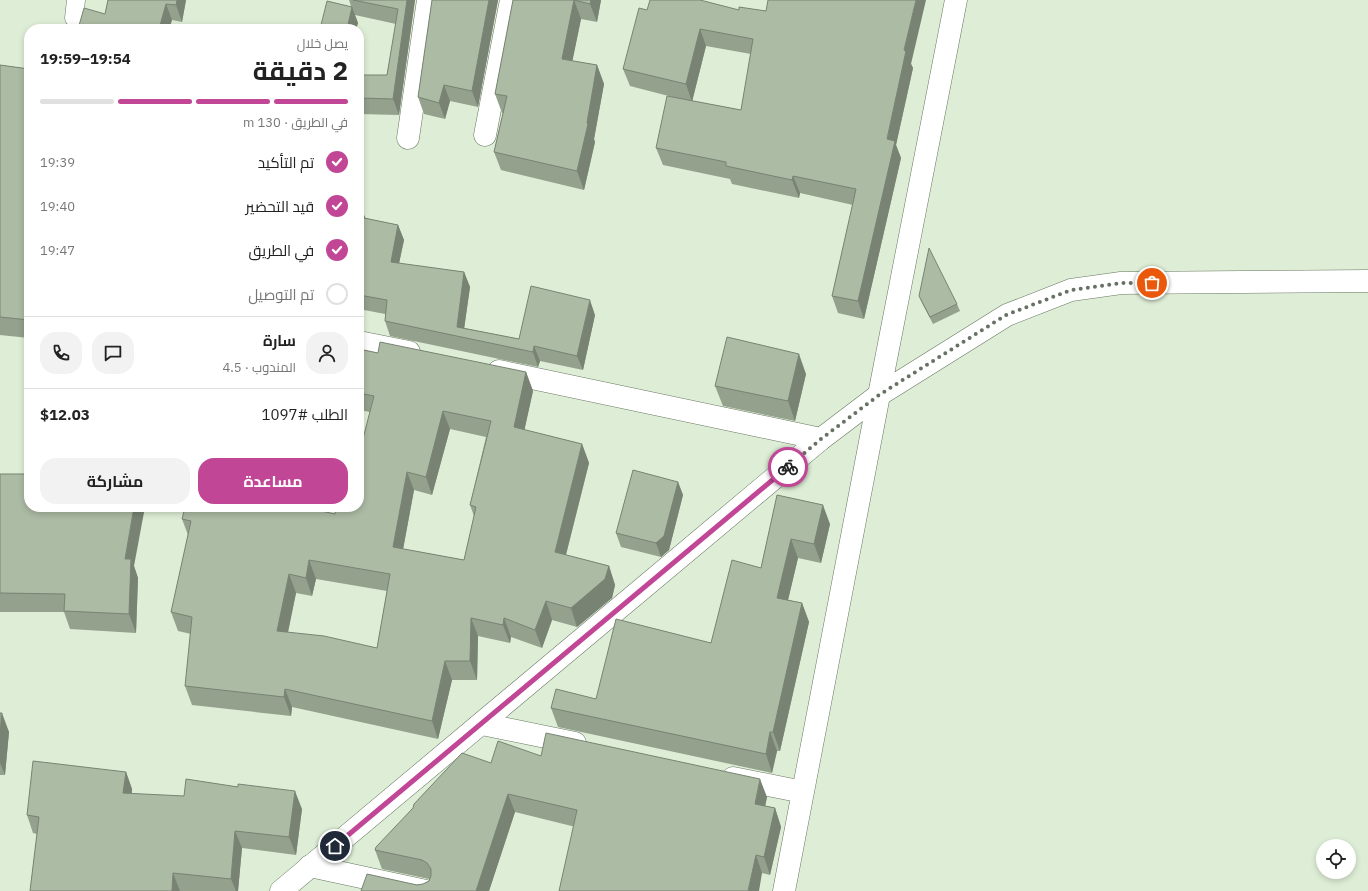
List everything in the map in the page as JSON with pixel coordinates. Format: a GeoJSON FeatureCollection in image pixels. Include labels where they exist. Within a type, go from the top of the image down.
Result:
{"type":"FeatureCollection","features":[{"type":"Feature","properties":{"kind":"street"},"geometry":{"type":"LineString","coordinates":[[408,138],[428,0]]}},
{"type":"Feature","properties":{"kind":"street"},"geometry":{"type":"LineString","coordinates":[[485,135],[511,0]]}},
{"type":"Feature","properties":{"kind":"street"},"geometry":{"type":"LineString","coordinates":[[784,891],[956,0]]}},
{"type":"Feature","properties":{"kind":"street"},"geometry":{"type":"LineString","coordinates":[[281,891],[821,439],[879,395],[1006,315],[1071,290],[1121,283],[1368,281]]}},
{"type":"Feature","properties":{"kind":"street"},"geometry":{"type":"LineString","coordinates":[[364,343],[429,357]]}},
{"type":"Feature","properties":{"kind":"street"},"geometry":{"type":"LineString","coordinates":[[476,366],[821,439]]}},
{"type":"Feature","properties":{"kind":"street"},"geometry":{"type":"LineString","coordinates":[[482,724],[596,748]]}},
{"type":"Feature","properties":{"kind":"street"},"geometry":{"type":"LineString","coordinates":[[711,773],[803,792]]}},
{"type":"Feature","properties":{"kind":"street"},"geometry":{"type":"LineString","coordinates":[[310,866],[426,891]]}},
{"type":"Feature","properties":{"kind":"lane"},"geometry":{"type":"LineString","coordinates":[[74,18],[76,0]]}},
{"type":"Feature","properties":{"kind":"building"},"geometry":{"type":"Polygon","coordinates":[[[108,0],[177,0],[176,5],[166,4],[160,24],[79,24],[84,8],[105,14],[108,0]]]}},
{"type":"Feature","properties":{"kind":"building"},"geometry":{"type":"Polygon","coordinates":[[[353,0],[407,0],[393,99],[364,98],[364,75],[387,75],[398,9],[353,0]]]}},
{"type":"Feature","properties":{"kind":"building"},"geometry":{"type":"Polygon","coordinates":[[[432,0],[489,0],[472,91],[444,85],[439,103],[418,97],[432,0]]]}},
{"type":"Feature","properties":{"kind":"building"},"geometry":{"type":"Polygon","coordinates":[[[513,0],[574,0],[562,59],[597,65],[588,124],[577,171],[494,152],[507,96],[495,94],[513,0]]]}},
{"type":"Feature","properties":{"kind":"building"},"geometry":{"type":"Polygon","coordinates":[[[574,0],[591,0],[590,4],[574,0]]]}},
{"type":"Feature","properties":{"kind":"building"},"geometry":{"type":"Polygon","coordinates":[[[650,0],[700,0],[739,10],[739,7],[766,11],[768,0],[916,0],[904,50],[906,51],[887,139],[895,141],[858,301],[832,296],[856,189],[793,176],[792,180],[726,166],[726,162],[656,148],[667,96],[741,110],[753,39],[700,29],[686,84],[623,69],[639,8],[647,10],[650,0]]]}},
{"type":"Feature","properties":{"kind":"building"},"geometry":{"type":"Polygon","coordinates":[[[327,1],[352,7],[348,24],[321,24],[327,1]]]}},
{"type":"Feature","properties":{"kind":"building"},"geometry":{"type":"Polygon","coordinates":[[[0,65],[24,68],[24,319],[0,317],[0,65]]]}},
{"type":"Feature","properties":{"kind":"building"},"geometry":{"type":"Polygon","coordinates":[[[364,218],[398,225],[391,262],[464,272],[457,327],[519,339],[531,286],[590,300],[577,356],[534,346],[533,352],[385,321],[387,300],[364,296],[364,218]]]}},
{"type":"Feature","properties":{"kind":"building"},"geometry":{"type":"Polygon","coordinates":[[[929,248],[957,304],[930,317],[919,296],[929,248]]]}},
{"type":"Feature","properties":{"kind":"building"},"geometry":{"type":"Polygon","coordinates":[[[727,337],[799,354],[788,401],[715,386],[727,337]]]}},
{"type":"Feature","properties":{"kind":"building"},"geometry":{"type":"Polygon","coordinates":[[[380,342],[526,372],[514,427],[582,444],[555,552],[609,566],[605,579],[571,608],[546,601],[535,630],[504,618],[503,625],[471,618],[470,661],[445,661],[432,721],[285,689],[284,697],[185,686],[192,617],[171,612],[191,521],[182,519],[184,512],[326,512],[335,514],[335,512],[364,512],[364,435],[374,396],[364,394],[364,350],[378,353],[380,342]],[[443,411],[426,477],[407,472],[393,547],[464,560],[476,507],[470,505],[491,421],[443,411]],[[309,560],[306,578],[289,574],[277,631],[324,636],[377,648],[390,574],[309,560]]]}},
{"type":"Feature","properties":{"kind":"building"},"geometry":{"type":"Polygon","coordinates":[[[633,470],[678,482],[664,536],[656,543],[616,533],[633,470]]]}},
{"type":"Feature","properties":{"kind":"building"},"geometry":{"type":"Polygon","coordinates":[[[0,474],[24,474],[24,512],[133,512],[125,559],[131,559],[129,614],[64,611],[65,594],[0,593],[0,474]]]}},
{"type":"Feature","properties":{"kind":"building"},"geometry":{"type":"Polygon","coordinates":[[[777,495],[823,505],[814,544],[791,539],[777,598],[802,603],[773,732],[770,732],[766,754],[551,708],[556,689],[596,699],[616,619],[711,643],[732,560],[761,568],[777,495]]]}},
{"type":"Feature","properties":{"kind":"building"},"geometry":{"type":"Polygon","coordinates":[[[0,713],[2,713],[0,735],[0,713]]]}},
{"type":"Feature","properties":{"kind":"building"},"geometry":{"type":"Polygon","coordinates":[[[546,733],[760,779],[755,804],[775,808],[764,857],[756,855],[748,891],[559,891],[577,810],[508,794],[476,891],[361,891],[367,874],[417,885],[429,881],[431,869],[427,863],[422,860],[375,850],[376,847],[413,808],[414,804],[462,753],[491,763],[498,741],[541,756],[546,733]]]}},
{"type":"Feature","properties":{"kind":"building"},"geometry":{"type":"Polygon","coordinates":[[[33,761],[126,772],[123,793],[184,796],[186,779],[238,787],[238,784],[295,791],[289,837],[235,831],[231,879],[173,873],[172,891],[30,891],[39,817],[27,815],[33,761]]]}},
{"type":"Feature","properties":{"kind":"way so far"},"geometry":{"type":"LineString","coordinates":[[788,467],[821,439],[879,395],[1006,315],[1071,290],[1121,283],[1152,283]]}},
{"type":"Feature","properties":{"kind":"route"},"geometry":{"type":"LineString","coordinates":[[335,846],[788,467]]}}]}
